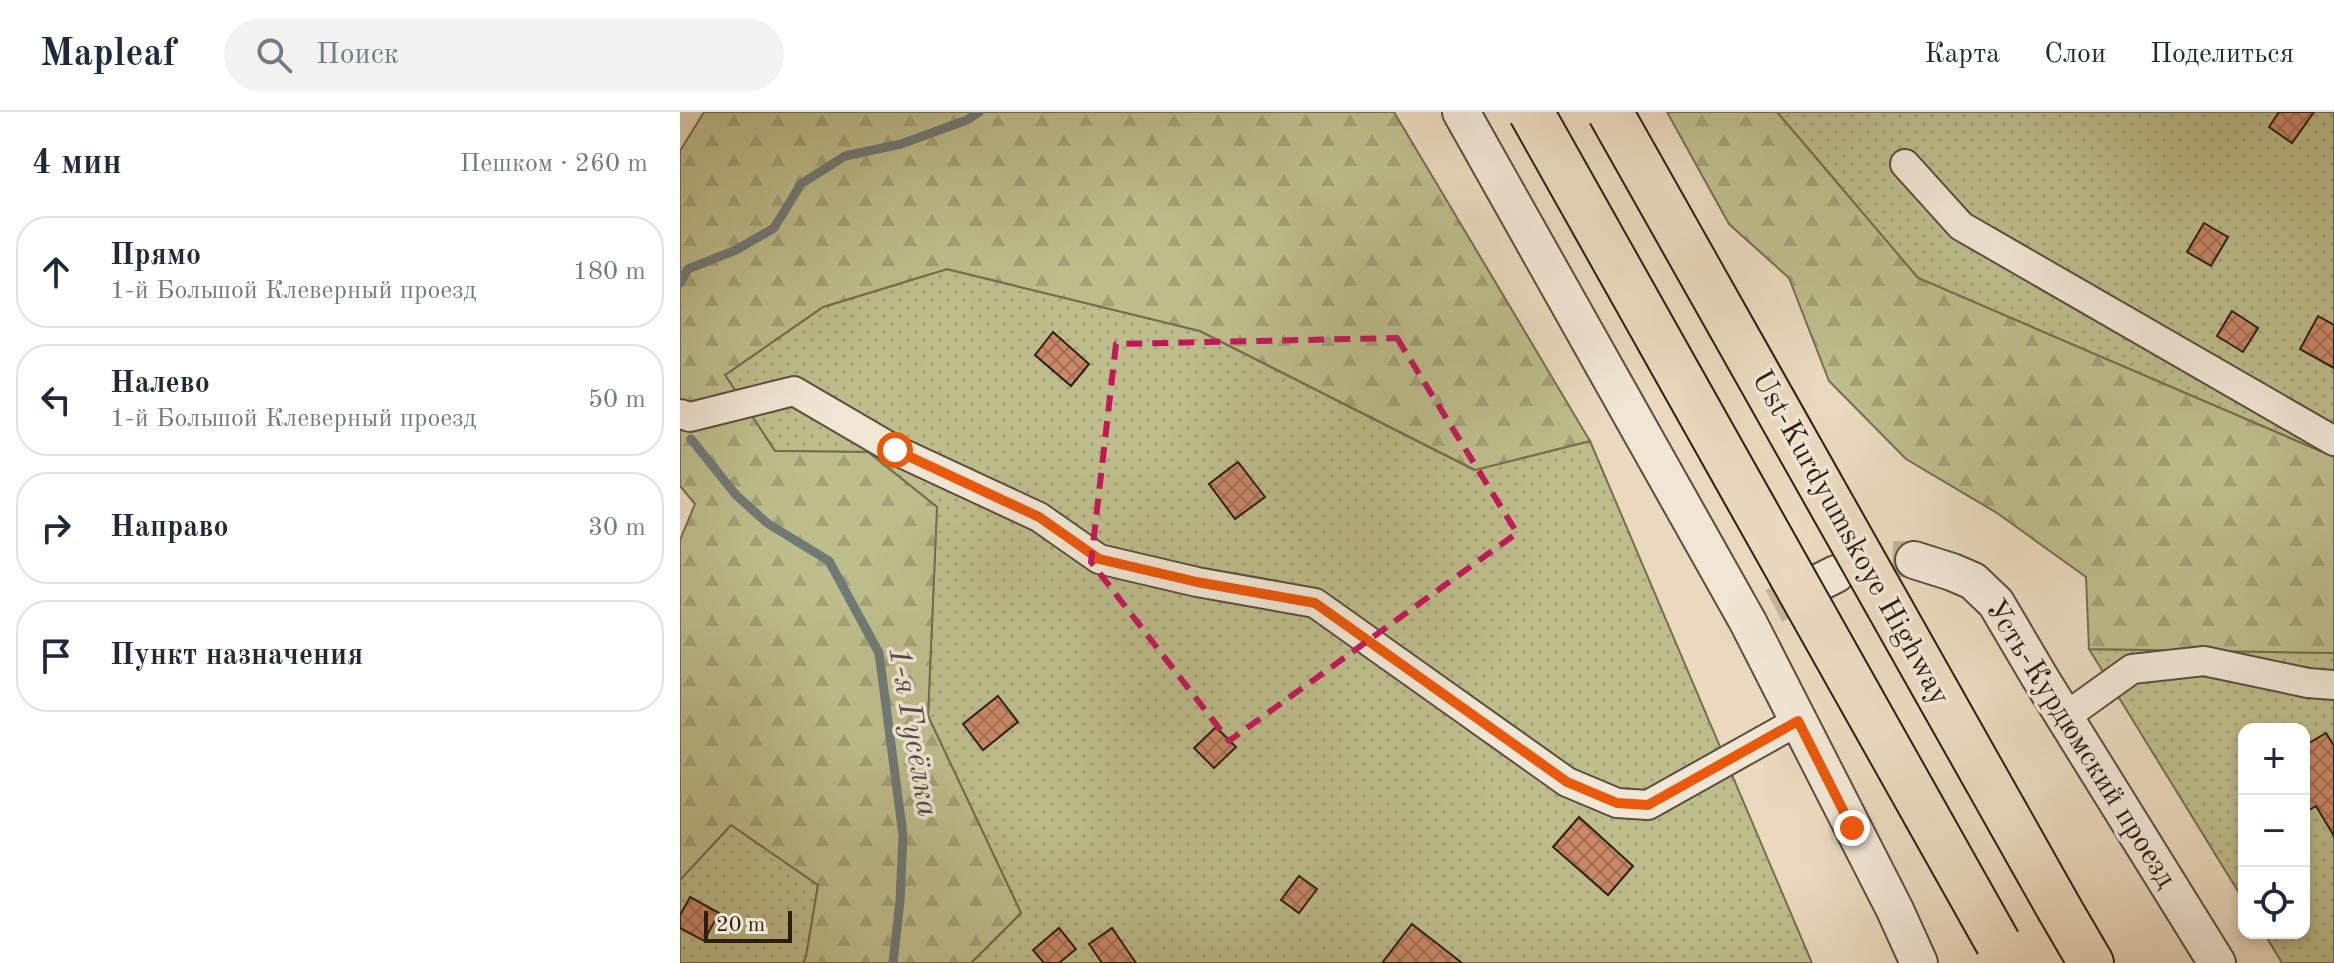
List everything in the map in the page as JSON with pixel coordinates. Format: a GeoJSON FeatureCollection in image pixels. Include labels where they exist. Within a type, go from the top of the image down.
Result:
{"type":"FeatureCollection","features":[{"type":"Feature","properties":{"kind":"main road"},"geometry":{"type":"LineString","coordinates":[[1531,112],[2004,953]]}},
{"type":"Feature","properties":{"kind":"main road","name":"Ust-Kurdyumskoye Highway"},"geometry":{"type":"LineString","coordinates":[[1610,112],[2091,963]]}},
{"type":"Feature","properties":{"kind":"street"},"geometry":{"type":"LineString","coordinates":[[1461,112],[1761,614],[1798,721],[1919,963]]}},
{"type":"Feature","properties":{"kind":"street"},"geometry":{"type":"LineString","coordinates":[[1905,164],[1961,226],[2334,441]]}},
{"type":"Feature","properties":{"kind":"street"},"geometry":{"type":"LineString","coordinates":[[680,414],[690,417],[794,391],[895,450],[1039,517],[1099,559],[1197,582],[1315,603],[1567,782],[1617,803],[1648,805],[1798,721]]}},
{"type":"Feature","properties":{"kind":"street","name":"Усть-Курдюмский проезд"},"geometry":{"type":"LineString","coordinates":[[1914,560],[1973,581],[1996,603],[2217,963]]}},
{"type":"Feature","properties":{"kind":"street"},"geometry":{"type":"LineString","coordinates":[[2065,717],[2132,669],[2204,661],[2308,683],[2334,685]]}},
{"type":"Feature","properties":{"kind":"highlighted area"},"geometry":{"type":"Polygon","coordinates":[[[1397,338],[1517,533],[1229,741],[1091,562],[1116,344],[1397,338]]]}},
{"type":"Feature","properties":{"kind":"green space"},"geometry":{"type":"Polygon","coordinates":[[[704,112],[1394,112],[1590,441],[1475,470],[1200,331],[947,269],[823,307],[725,375],[775,451],[868,452],[937,507],[928,716],[1021,913],[971,963],[803,963],[818,885],[731,825],[680,880],[680,540],[695,504],[680,486],[680,151],[704,112]]]}},
{"type":"Feature","properties":{"kind":"green space"},"geometry":{"type":"Polygon","coordinates":[[[1667,112],[1777,112],[1918,278],[2334,457],[2334,653],[2089,649],[2086,577],[1997,513],[1906,459],[1829,381],[1789,278],[1729,224],[1667,112]]]}},
{"type":"Feature","properties":{"kind":"green space"},"geometry":{"type":"Polygon","coordinates":[[[1777,112],[2334,112],[2334,457],[1918,278],[1777,112]]]}},
{"type":"Feature","properties":{"kind":"green space"},"geometry":{"type":"Polygon","coordinates":[[[947,269],[1200,331],[1474,470],[1590,441],[1812,963],[971,963],[1021,913],[928,716],[937,507],[868,452],[775,451],[725,375],[823,307],[947,269]]]}},
{"type":"Feature","properties":{"kind":"green space"},"geometry":{"type":"Polygon","coordinates":[[[2089,649],[2334,653],[2334,963],[2282,963],[2268,939],[2310,939],[2310,723],[2238,723],[2238,891],[2089,649]]]}},
{"type":"Feature","properties":{"kind":"green space"},"geometry":{"type":"Polygon","coordinates":[[[731,825],[818,885],[803,963],[680,963],[680,880],[731,825]]]}},
{"type":"Feature","properties":{"kind":"building"},"geometry":{"type":"Polygon","coordinates":[[[2279,112],[2314,112],[2292,143],[2269,127],[2279,112]]]}},
{"type":"Feature","properties":{"kind":"building"},"geometry":{"type":"Polygon","coordinates":[[[2204,223],[2228,237],[2211,266],[2187,252],[2204,223]]]}},
{"type":"Feature","properties":{"kind":"building"},"geometry":{"type":"Polygon","coordinates":[[[2232,311],[2258,328],[2243,352],[2217,336],[2232,311]]]}},
{"type":"Feature","properties":{"kind":"building"},"geometry":{"type":"Polygon","coordinates":[[[2318,316],[2334,325],[2334,368],[2300,349],[2318,316]]]}},
{"type":"Feature","properties":{"kind":"building"},"geometry":{"type":"Polygon","coordinates":[[[1053,332],[1089,364],[1071,386],[1035,355],[1053,332]]]}},
{"type":"Feature","properties":{"kind":"building"},"geometry":{"type":"Polygon","coordinates":[[[1238,462],[1265,497],[1235,519],[1209,484],[1238,462]]]}},
{"type":"Feature","properties":{"kind":"building"},"geometry":{"type":"Polygon","coordinates":[[[998,696],[1018,722],[983,750],[963,724],[998,696]]]}},
{"type":"Feature","properties":{"kind":"building"},"geometry":{"type":"Polygon","coordinates":[[[1216,727],[1236,747],[1214,768],[1194,748],[1216,727]]]}},
{"type":"Feature","properties":{"kind":"building"},"geometry":{"type":"Polygon","coordinates":[[[2326,733],[2334,746],[2334,836],[2316,806],[2310,810],[2310,742],[2326,733]]]}},
{"type":"Feature","properties":{"kind":"building"},"geometry":{"type":"Polygon","coordinates":[[[1579,817],[1633,866],[1608,895],[1553,847],[1579,817]]]}},
{"type":"Feature","properties":{"kind":"building"},"geometry":{"type":"Polygon","coordinates":[[[1299,876],[1317,889],[1299,913],[1281,900],[1299,876]]]}},
{"type":"Feature","properties":{"kind":"building"},"geometry":{"type":"Polygon","coordinates":[[[690,897],[719,913],[704,941],[680,928],[680,915],[690,897]]]}},
{"type":"Feature","properties":{"kind":"building"},"geometry":{"type":"Polygon","coordinates":[[[1412,924],[1462,963],[1382,963],[1412,924]]]}},
{"type":"Feature","properties":{"kind":"building"},"geometry":{"type":"Polygon","coordinates":[[[1059,928],[1076,949],[1059,963],[1044,963],[1033,950],[1059,928]]]}},
{"type":"Feature","properties":{"kind":"building"},"geometry":{"type":"Polygon","coordinates":[[[1112,928],[1136,963],[1102,963],[1089,944],[1112,928]]]}},
{"type":"Feature","properties":{"kind":"waterway","name":"1-я Гусёлка"},"geometry":{"type":"LineString","coordinates":[[680,283],[688,269],[736,250],[774,228],[801,184],[845,156],[901,144],[967,120],[979,112]]}},
{"type":"Feature","properties":{"kind":"waterway","name":"1-я Гусёлка"},"geometry":{"type":"LineString","coordinates":[[691,439],[736,495],[767,523],[829,561],[879,653],[903,835],[893,963]]}},
{"type":"Feature","properties":{"kind":"tunnel"},"geometry":{"type":"LineString","coordinates":[[1841,572],[1878,558],[1914,560]]}},
{"type":"Feature","properties":{"kind":"tunnel"},"geometry":{"type":"LineString","coordinates":[[1774,606],[1822,581]]}},
{"type":"Feature","properties":{"kind":"route"},"geometry":{"type":"LineString","coordinates":[[895,450],[1039,517],[1099,559],[1197,582],[1315,603],[1567,782],[1617,803],[1648,805],[1798,721],[1852,828]]}}]}
